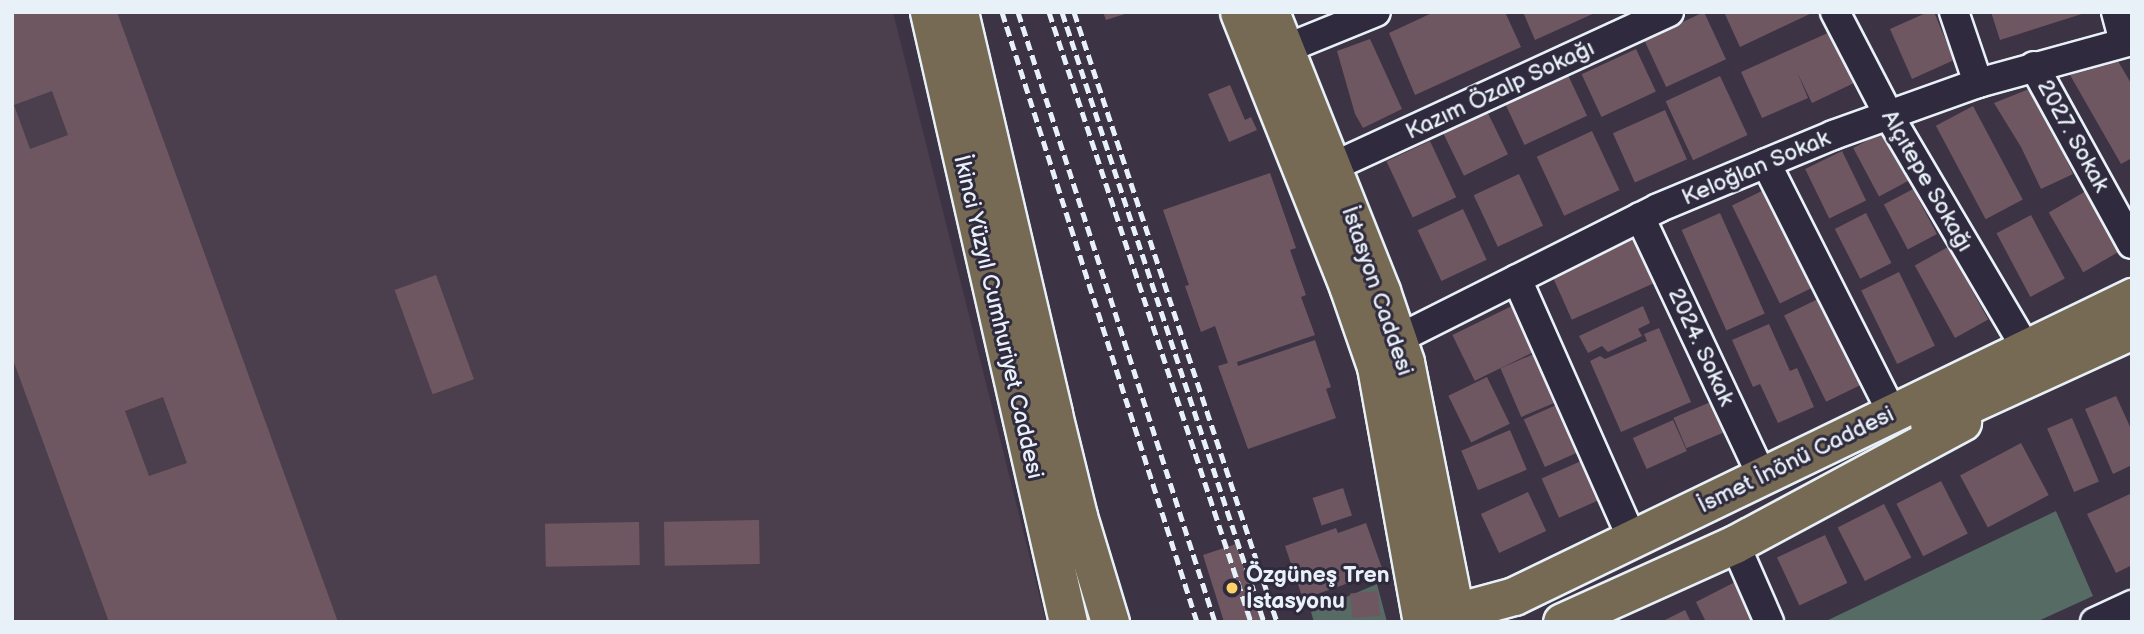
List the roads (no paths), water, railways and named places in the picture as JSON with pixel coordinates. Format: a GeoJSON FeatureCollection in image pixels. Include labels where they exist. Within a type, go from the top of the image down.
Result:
{"type":"FeatureCollection","features":[{"type":"Feature","properties":{"kind":"main road","name":"İkinci Yüzyıl Cumhuriyet Caddesi"},"geometry":{"type":"LineString","coordinates":[[929,12],[1068,622]]}},
{"type":"Feature","properties":{"kind":"main road"},"geometry":{"type":"LineString","coordinates":[[959,12],[1056,426],[1110,622]]}},
{"type":"Feature","properties":{"kind":"main road","name":"İstasyon Caddesi"},"geometry":{"type":"LineString","coordinates":[[1239,12],[1348,286],[1376,367],[1439,620]]}},
{"type":"Feature","properties":{"kind":"main road","name":"İstasyon Caddesi"},"geometry":{"type":"LineString","coordinates":[[1270,12],[1405,362],[1439,620]]}},
{"type":"Feature","properties":{"kind":"main road","name":"İsmet İnönü Caddesi"},"geometry":{"type":"LineString","coordinates":[[1898,425],[2025,347],[2132,297]]}},
{"type":"Feature","properties":{"kind":"main road","name":"İsmet İnönü Caddesi"},"geometry":{"type":"LineString","coordinates":[[1439,620],[1514,596],[1762,476],[2011,384],[2132,330]]}},
{"type":"Feature","properties":{"kind":"main road","name":"İsmet İnönü Caddesi"},"geometry":{"type":"LineString","coordinates":[[1562,622],[1735,544],[1958,424],[2011,384]]}},
{"type":"Feature","properties":{"kind":"main road"},"geometry":{"type":"LineString","coordinates":[[1505,622],[1562,599],[1898,425]]}},
{"type":"Feature","properties":{"kind":"street"},"geometry":{"type":"LineString","coordinates":[[1285,49],[1376,12]]}},
{"type":"Feature","properties":{"kind":"street","name":"Kazım Özalp Sokağı"},"geometry":{"type":"LineString","coordinates":[[1332,167],[1669,12]]}},
{"type":"Feature","properties":{"kind":"street","name":"Alçıtepe Sokağı"},"geometry":{"type":"LineString","coordinates":[[1835,12],[1888,114],[2025,347]]}},
{"type":"Feature","properties":{"kind":"street"},"geometry":{"type":"LineString","coordinates":[[1954,12],[1978,83]]}},
{"type":"Feature","properties":{"kind":"street"},"geometry":{"type":"LineString","coordinates":[[2116,12],[2128,41]]}},
{"type":"Feature","properties":{"kind":"street","name":"Keloğlan Sokak"},"geometry":{"type":"LineString","coordinates":[[1398,339],[1640,218],[1766,163],[1888,114],[1978,83],[2128,41]]}},
{"type":"Feature","properties":{"kind":"street","name":"2027. Sokak"},"geometry":{"type":"LineString","coordinates":[[2034,66],[2132,244]]}},
{"type":"Feature","properties":{"kind":"street"},"geometry":{"type":"LineString","coordinates":[[1766,163],[1898,425]]}},
{"type":"Feature","properties":{"kind":"street","name":"2024. Sokak"},"geometry":{"type":"LineString","coordinates":[[1640,218],[1762,476]]}},
{"type":"Feature","properties":{"kind":"street"},"geometry":{"type":"LineString","coordinates":[[1517,279],[1632,539]]}},
{"type":"Feature","properties":{"kind":"street"},"geometry":{"type":"LineString","coordinates":[[1735,544],[1769,622]]}},
{"type":"Feature","properties":{"kind":"street"},"geometry":{"type":"LineString","coordinates":[[2095,622],[2130,610]]}},
{"type":"Feature","properties":{"kind":"railway"},"geometry":{"type":"LineString","coordinates":[[1002,12],[1197,622]]}},
{"type":"Feature","properties":{"kind":"railway"},"geometry":{"type":"LineString","coordinates":[[1018,12],[1215,622]]}},
{"type":"Feature","properties":{"kind":"railway"},"geometry":{"type":"LineString","coordinates":[[1049,12],[1251,622]]}},
{"type":"Feature","properties":{"kind":"railway"},"geometry":{"type":"LineString","coordinates":[[1062,12],[1264,622]]}},
{"type":"Feature","properties":{"kind":"railway"},"geometry":{"type":"LineString","coordinates":[[1074,12],[1277,622]]}},
{"type":"Feature","properties":{"kind":"place","name":"Özgüneş Tren İstasyonu"},"geometry":{"type":"Point","coordinates":[1232,588]}}]}
